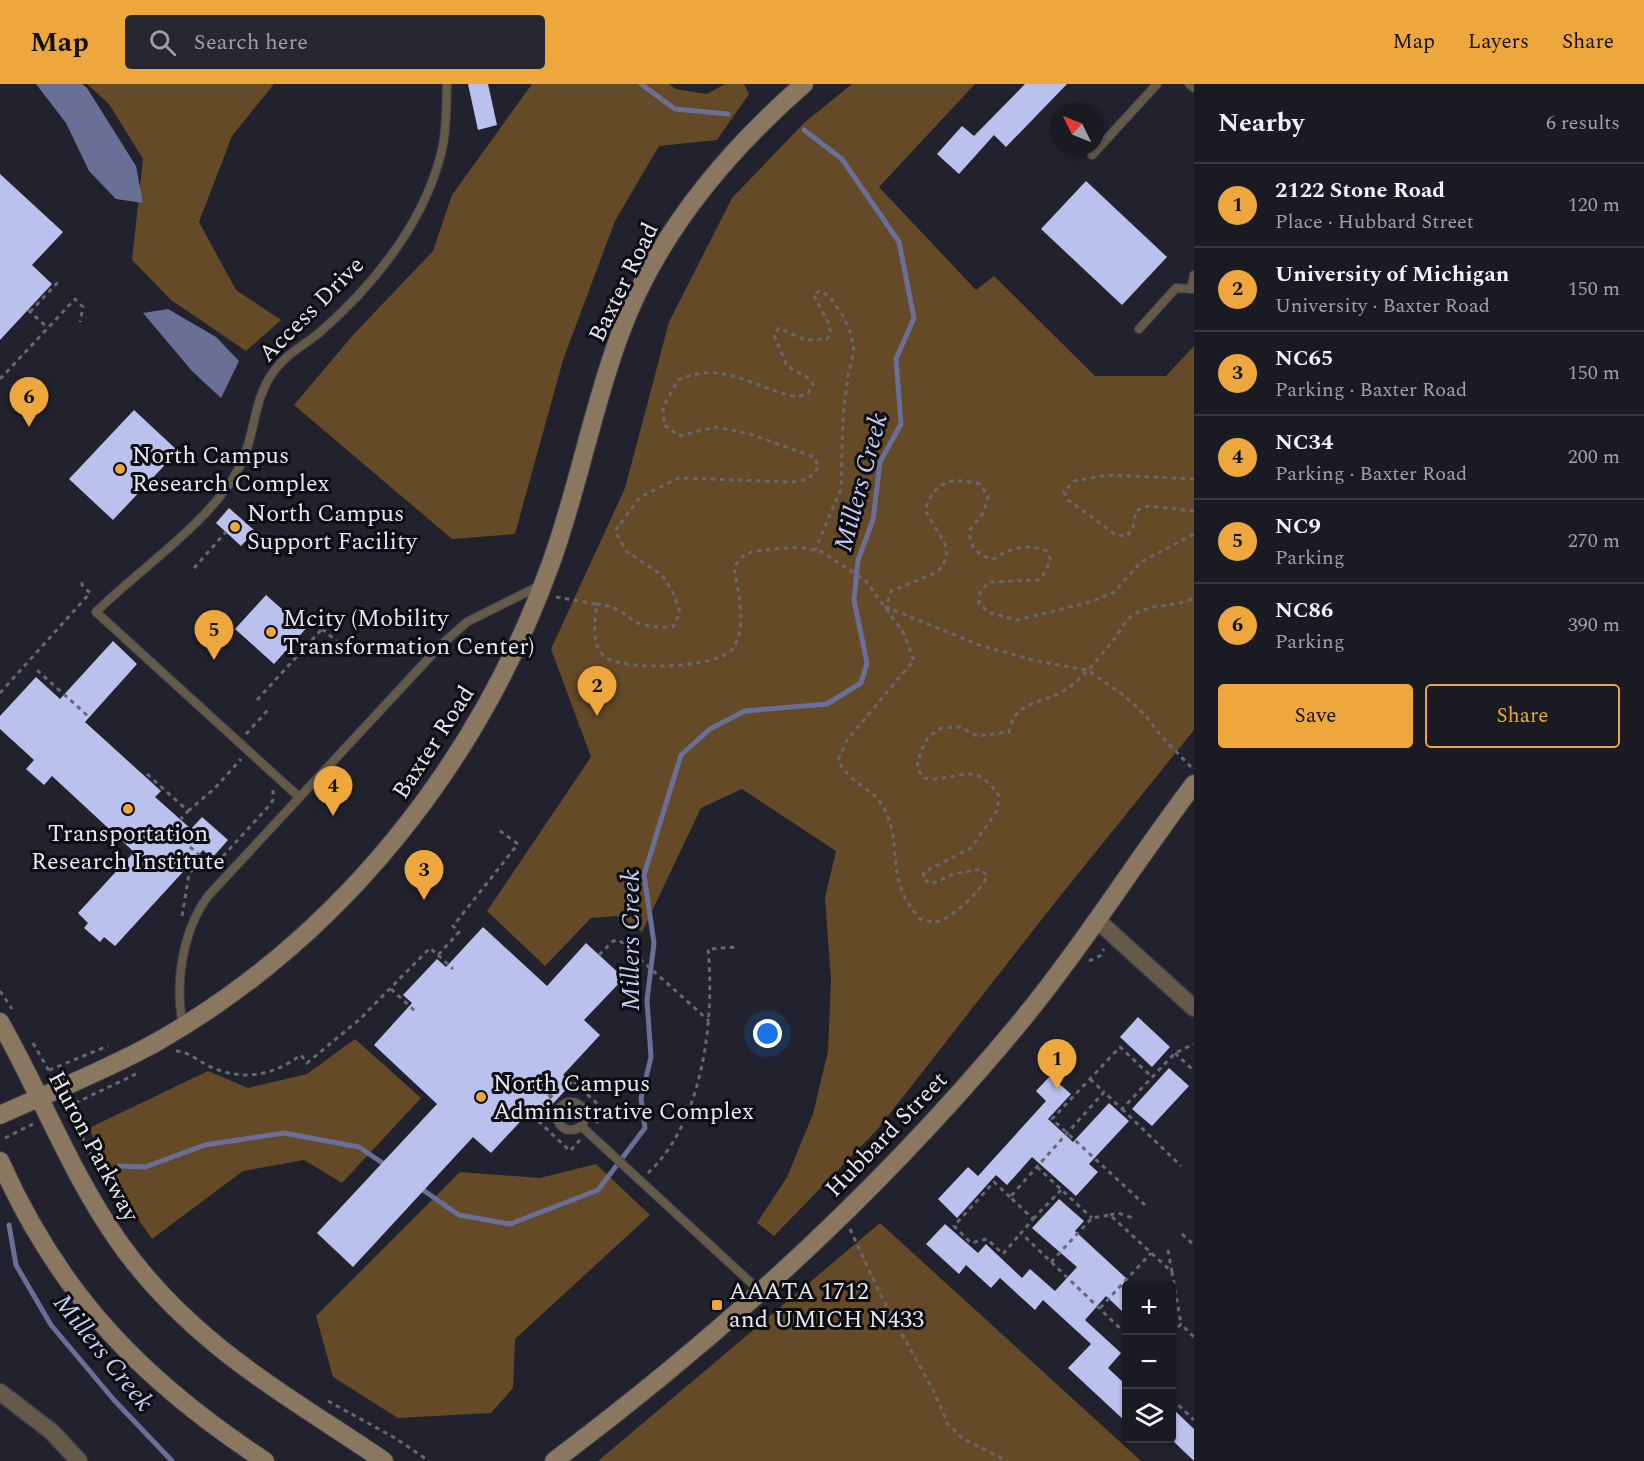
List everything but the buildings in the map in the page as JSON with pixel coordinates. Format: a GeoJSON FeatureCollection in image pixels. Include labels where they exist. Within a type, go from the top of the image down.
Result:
{"type":"FeatureCollection","features":[{"type":"Feature","properties":{"kind":"street","name":"Baxter Road"},"geometry":{"type":"LineString","coordinates":[[0,1115],[135,1053],[183,1025],[290,948],[346,894],[406,826],[452,765],[479,720],[509,664],[542,589],[610,362],[642,286],[674,231],[714,175],[748,135],[804,84]]}},
{"type":"Feature","properties":{"kind":"street","name":"Hubbard Street"},"geometry":{"type":"LineString","coordinates":[[554,1461],[693,1351],[761,1292],[858,1200],[961,1091],[1023,1019],[1098,921],[1194,784]]}},
{"type":"Feature","properties":{"kind":"street"},"geometry":{"type":"LineString","coordinates":[[1098,921],[1194,1008]]}},
{"type":"Feature","properties":{"kind":"street","name":"Huron Parkway"},"geometry":{"type":"LineString","coordinates":[[0,1022],[79,1177],[105,1222],[164,1298],[227,1356],[384,1461]]}},
{"type":"Feature","properties":{"kind":"street"},"geometry":{"type":"LineString","coordinates":[[0,1161],[39,1237],[95,1317],[170,1392],[265,1461]]}},
{"type":"Feature","properties":{"kind":"street"},"geometry":{"type":"LineString","coordinates":[[0,1392],[52,1432],[79,1461]]}},
{"type":"Feature","properties":{"kind":"lane","name":"Access Drive"},"geometry":{"type":"LineString","coordinates":[[239,742],[96,612],[127,581],[170,546],[207,509],[239,468],[251,438],[262,388],[275,369],[294,349],[318,333],[334,317],[395,253],[411,229],[439,161],[445,134],[447,84]]}},
{"type":"Feature","properties":{"kind":"lane"},"geometry":{"type":"LineString","coordinates":[[1104,142],[1157,84]]}},
{"type":"Feature","properties":{"kind":"lane"},"geometry":{"type":"LineString","coordinates":[[1189,84],[1194,88]]}},
{"type":"Feature","properties":{"kind":"lane"},"geometry":{"type":"LineString","coordinates":[[1139,329],[1176,288],[1193,289],[1194,275]]}},
{"type":"Feature","properties":{"kind":"lane"},"geometry":{"type":"LineString","coordinates":[[183,1025],[178,996],[186,947],[195,916],[208,896],[458,630],[467,622],[542,589]]}},
{"type":"Feature","properties":{"kind":"lane"},"geometry":{"type":"LineString","coordinates":[[239,742],[299,797]]}},
{"type":"Feature","properties":{"kind":"lane"},"geometry":{"type":"LineString","coordinates":[[581,1126],[761,1292]]}},
{"type":"Feature","properties":{"kind":"path"},"geometry":{"type":"LineString","coordinates":[[48,328],[29,311],[57,284],[54,281]]}},
{"type":"Feature","properties":{"kind":"path"},"geometry":{"type":"LineString","coordinates":[[542,589],[596,604],[613,606],[642,624],[673,627],[680,612],[673,592],[662,575],[626,551],[615,531],[640,496],[679,478],[793,482],[808,479],[819,467],[814,457],[747,433],[715,427],[679,436],[664,425],[663,407],[678,380],[698,371],[722,371],[797,398],[808,393],[813,384],[810,379],[787,366],[774,335],[779,328],[805,340],[827,339],[831,333],[828,322],[813,294],[820,291],[829,296],[843,316],[850,331],[854,351],[843,416],[840,489],[815,550]]}},
{"type":"Feature","properties":{"kind":"path"},"geometry":{"type":"LineString","coordinates":[[0,379],[75,299],[83,307],[80,322]]}},
{"type":"Feature","properties":{"kind":"path"},"geometry":{"type":"LineString","coordinates":[[1194,479],[1109,475],[1074,481],[1064,492],[1068,500],[1116,535],[1127,536],[1133,528],[1136,511],[1148,506],[1194,511]]}},
{"type":"Feature","properties":{"kind":"path"},"geometry":{"type":"LineString","coordinates":[[886,607],[891,591],[938,572],[947,557],[945,544],[925,510],[929,498],[939,486],[959,479],[980,484],[988,496],[984,512],[969,531],[971,547],[980,555],[992,560],[1006,550],[1032,545],[1047,551],[1050,559],[1046,571],[1038,580],[989,582],[980,592],[979,604],[990,613],[1017,620],[1090,602],[1114,592],[1141,562],[1194,534]]}},
{"type":"Feature","properties":{"kind":"path"},"geometry":{"type":"LineString","coordinates":[[194,568],[226,532]]}},
{"type":"Feature","properties":{"kind":"path"},"geometry":{"type":"LineString","coordinates":[[596,604],[594,642],[604,656],[618,663],[681,666],[720,658],[733,651],[741,633],[734,567],[743,556],[753,551],[801,548],[815,550],[860,576],[903,632],[914,660],[847,740],[838,760],[845,775],[879,799],[891,828],[895,872],[902,893],[921,919],[934,922],[951,916],[983,886],[987,876],[981,869],[953,874],[931,884],[923,879],[924,872],[971,848],[997,811],[999,796],[989,781],[976,775],[959,773],[939,781],[923,778],[917,767],[920,753],[928,737],[941,729],[951,728],[960,728],[977,736],[999,736],[1009,732],[1011,720],[1019,710],[1069,688],[1088,670],[1130,617],[1149,607],[1178,606],[1194,598]]}},
{"type":"Feature","properties":{"kind":"path"},"geometry":{"type":"LineString","coordinates":[[0,693],[90,593],[82,585],[82,581]]}},
{"type":"Feature","properties":{"kind":"path"},"geometry":{"type":"LineString","coordinates":[[886,607],[979,645],[1037,661],[1088,670],[1125,696],[1145,715],[1194,771]]}},
{"type":"Feature","properties":{"kind":"path"},"geometry":{"type":"LineString","coordinates":[[314,621],[340,644]]}},
{"type":"Feature","properties":{"kind":"path"},"geometry":{"type":"LineString","coordinates":[[257,700],[322,629]]}},
{"type":"Feature","properties":{"kind":"path"},"geometry":{"type":"LineString","coordinates":[[37,670],[89,717]]}},
{"type":"Feature","properties":{"kind":"path"},"geometry":{"type":"LineString","coordinates":[[239,742],[268,710]]}},
{"type":"Feature","properties":{"kind":"path"},"geometry":{"type":"LineString","coordinates":[[180,820],[242,758]]}},
{"type":"Feature","properties":{"kind":"path"},"geometry":{"type":"LineString","coordinates":[[147,774],[188,811]]}},
{"type":"Feature","properties":{"kind":"path"},"geometry":{"type":"LineString","coordinates":[[190,847],[213,867],[268,807],[273,800],[272,787]]}},
{"type":"Feature","properties":{"kind":"path"},"geometry":{"type":"LineString","coordinates":[[438,955],[459,932],[453,926],[518,844],[496,828]]}},
{"type":"Feature","properties":{"kind":"path"},"geometry":{"type":"LineString","coordinates":[[599,955],[613,942],[619,940],[709,1022]]}},
{"type":"Feature","properties":{"kind":"path"},"geometry":{"type":"LineString","coordinates":[[648,1173],[663,1156],[687,1112],[701,1073],[709,1022],[711,977],[708,949],[736,947]]}},
{"type":"Feature","properties":{"kind":"path"},"geometry":{"type":"LineString","coordinates":[[169,1056],[183,1051],[219,1071],[247,1077],[276,1070],[301,1055],[307,1063],[360,1020],[430,948],[453,969]]}},
{"type":"Feature","properties":{"kind":"path"},"geometry":{"type":"LineString","coordinates":[[391,989],[415,1011]]}},
{"type":"Feature","properties":{"kind":"path"},"geometry":{"type":"LineString","coordinates":[[0,991],[4,997]]}},
{"type":"Feature","properties":{"kind":"path"},"geometry":{"type":"LineString","coordinates":[[1122,1109],[1175,1053],[1194,1044]]}},
{"type":"Feature","properties":{"kind":"path"},"geometry":{"type":"LineString","coordinates":[[1145,1205],[1052,1119],[1120,1047],[1152,1077]]}},
{"type":"Feature","properties":{"kind":"path"},"geometry":{"type":"LineString","coordinates":[[1175,1053],[1194,1071]]}},
{"type":"Feature","properties":{"kind":"path"},"geometry":{"type":"LineString","coordinates":[[46,1065],[51,1074]]}},
{"type":"Feature","properties":{"kind":"path"},"geometry":{"type":"LineString","coordinates":[[111,1195],[68,1108],[139,1072]]}},
{"type":"Feature","properties":{"kind":"path"},"geometry":{"type":"LineString","coordinates":[[584,1143],[581,1140],[570,1151],[533,1116],[569,1077],[606,1112],[595,1124],[598,1127]]}},
{"type":"Feature","properties":{"kind":"path"},"geometry":{"type":"LineString","coordinates":[[1090,1079],[1181,1167]]}},
{"type":"Feature","properties":{"kind":"path"},"geometry":{"type":"LineString","coordinates":[[542,1088],[551,1097]]}},
{"type":"Feature","properties":{"kind":"path"},"geometry":{"type":"LineString","coordinates":[[1010,1197],[1104,1092]]}},
{"type":"Feature","properties":{"kind":"path"},"geometry":{"type":"LineString","coordinates":[[5,1137],[35,1123]]}},
{"type":"Feature","properties":{"kind":"path"},"geometry":{"type":"LineString","coordinates":[[1037,1167],[1092,1218]]}},
{"type":"Feature","properties":{"kind":"path"},"geometry":{"type":"LineString","coordinates":[[1033,1219],[994,1182],[954,1226],[971,1243],[987,1239],[1003,1254],[1061,1189]]}},
{"type":"Feature","properties":{"kind":"path"},"geometry":{"type":"LineString","coordinates":[[1051,1262],[1092,1218],[1118,1213],[1133,1218]]}},
{"type":"Feature","properties":{"kind":"path"},"geometry":{"type":"LineString","coordinates":[[1110,1215],[1172,1272]]}},
{"type":"Feature","properties":{"kind":"path"},"geometry":{"type":"LineString","coordinates":[[849,1227],[881,1296],[934,1392],[948,1424],[962,1438],[1007,1461]]}},
{"type":"Feature","properties":{"kind":"path"},"geometry":{"type":"LineString","coordinates":[[1021,1233],[1122,1330]]}},
{"type":"Feature","properties":{"kind":"path"},"geometry":{"type":"LineString","coordinates":[[1182,1234],[1194,1245]]}},
{"type":"Feature","properties":{"kind":"path"},"geometry":{"type":"LineString","coordinates":[[1168,1250],[1181,1324],[1194,1336]]}},
{"type":"Feature","properties":{"kind":"path"},"geometry":{"type":"LineString","coordinates":[[1100,1308],[1151,1253]]}},
{"type":"Feature","properties":{"kind":"path"},"geometry":{"type":"LineString","coordinates":[[1176,1330],[1181,1324]]}},
{"type":"Feature","properties":{"kind":"path"},"geometry":{"type":"LineString","coordinates":[[326,1400],[395,1438],[429,1461]]}},
{"type":"Feature","properties":{"kind":"path"},"geometry":{"type":"LineString","coordinates":[[1176,1403],[1194,1420]]}},
{"type":"Feature","properties":{"kind":"shaded area"},"geometry":{"type":"Polygon","coordinates":[[[87,84],[274,84],[232,136],[199,222],[236,290],[281,320],[246,351],[171,300],[132,260],[143,159],[109,104],[87,84]]]}},
{"type":"Feature","properties":{"kind":"shaded area"},"geometry":{"type":"Polygon","coordinates":[[[532,84],[669,84],[676,89],[707,94],[725,84],[744,84],[749,94],[717,140],[659,146],[615,221],[563,360],[515,534],[452,539],[294,405],[353,335],[433,251],[452,195],[532,84]]]}},
{"type":"Feature","properties":{"kind":"shaded area"},"geometry":{"type":"Polygon","coordinates":[[[852,84],[975,84],[879,187],[976,290],[994,276],[1095,376],[1166,376],[1194,346],[1194,730],[1053,905],[877,1130],[774,1236],[757,1223],[787,1177],[813,1114],[828,1051],[831,980],[825,898],[836,851],[742,789],[701,808],[642,932],[617,916],[591,918],[545,966],[487,911],[591,757],[551,649],[625,488],[669,322],[732,198],[804,123],[852,84]]]}},
{"type":"Feature","properties":{"kind":"shaded area"},"geometry":{"type":"Polygon","coordinates":[[[355,1039],[421,1098],[342,1183],[304,1160],[243,1171],[152,1239],[115,1186],[89,1128],[208,1071],[248,1088],[307,1074],[355,1039]]]}},
{"type":"Feature","properties":{"kind":"shaded area"},"geometry":{"type":"Polygon","coordinates":[[[596,1164],[650,1215],[515,1339],[513,1388],[491,1413],[398,1418],[333,1377],[316,1316],[460,1172],[540,1178],[596,1164]]]}},
{"type":"Feature","properties":{"kind":"shaded area"},"geometry":{"type":"Polygon","coordinates":[[[880,1223],[1141,1461],[598,1461],[880,1223]]]}},
{"type":"Feature","properties":{"kind":"water"},"geometry":{"type":"Polygon","coordinates":[[[36,84],[82,84],[87,88],[136,166],[143,203],[116,199],[89,171],[66,123],[36,84]]]}},
{"type":"Feature","properties":{"kind":"water"},"geometry":{"type":"Polygon","coordinates":[[[168,309],[216,337],[239,361],[221,398],[192,371],[143,313],[168,309]]]}},
{"type":"Feature","properties":{"kind":"waterway","name":"Millers Creek"},"geometry":{"type":"LineString","coordinates":[[641,84],[675,109],[728,114]]}},
{"type":"Feature","properties":{"kind":"waterway","name":"Millers Creek"},"geometry":{"type":"LineString","coordinates":[[420,1188],[459,1215],[510,1224],[598,1190],[645,1128],[641,1098],[651,1057],[647,1000],[654,943],[644,875],[681,755],[710,729],[745,711],[827,704],[861,683],[867,663],[854,600],[858,560],[873,520],[880,462],[901,424],[896,359],[914,318],[899,242],[842,159],[804,130]]}},
{"type":"Feature","properties":{"kind":"waterway","name":"Millers Creek"},"geometry":{"type":"LineString","coordinates":[[119,1166],[145,1167],[205,1145],[284,1133],[359,1147],[387,1166]]}},
{"type":"Feature","properties":{"kind":"waterway","name":"Millers Creek"},"geometry":{"type":"LineString","coordinates":[[9,1225],[16,1265],[51,1325],[114,1400],[172,1461]]}},
{"type":"Feature","properties":{"kind":"place","name":"NC86"},"geometry":{"type":"Point","coordinates":[29,427]}},
{"type":"Feature","properties":{"kind":"place","name":"North Campus Research Complex"},"geometry":{"type":"Point","coordinates":[120,469]}},
{"type":"Feature","properties":{"kind":"place","name":"North Campus Support Facility"},"geometry":{"type":"Point","coordinates":[235,527]}},
{"type":"Feature","properties":{"kind":"place","name":"Mcity (Mobility Transformation Center)"},"geometry":{"type":"Point","coordinates":[271,632]}},
{"type":"Feature","properties":{"kind":"place","name":"NC9"},"geometry":{"type":"Point","coordinates":[214,660]}},
{"type":"Feature","properties":{"kind":"place","name":"University of Michigan"},"geometry":{"type":"Point","coordinates":[597,716]}},
{"type":"Feature","properties":{"kind":"place","name":"Transportation Research Institute"},"geometry":{"type":"Point","coordinates":[128,809]}},
{"type":"Feature","properties":{"kind":"place","name":"NC34"},"geometry":{"type":"Point","coordinates":[333,816]}},
{"type":"Feature","properties":{"kind":"place","name":"NC65"},"geometry":{"type":"Point","coordinates":[424,900]}},
{"type":"Feature","properties":{"kind":"place","name":"2122 Stone Road"},"geometry":{"type":"Point","coordinates":[1057,1089]}},
{"type":"Feature","properties":{"kind":"place","name":"North Campus Administrative Complex"},"geometry":{"type":"Point","coordinates":[481,1097]}},
{"type":"Feature","properties":{"kind":"place","name":"AAATA 1712 and UMICH N433"},"geometry":{"type":"Point","coordinates":[717,1305]}}]}
